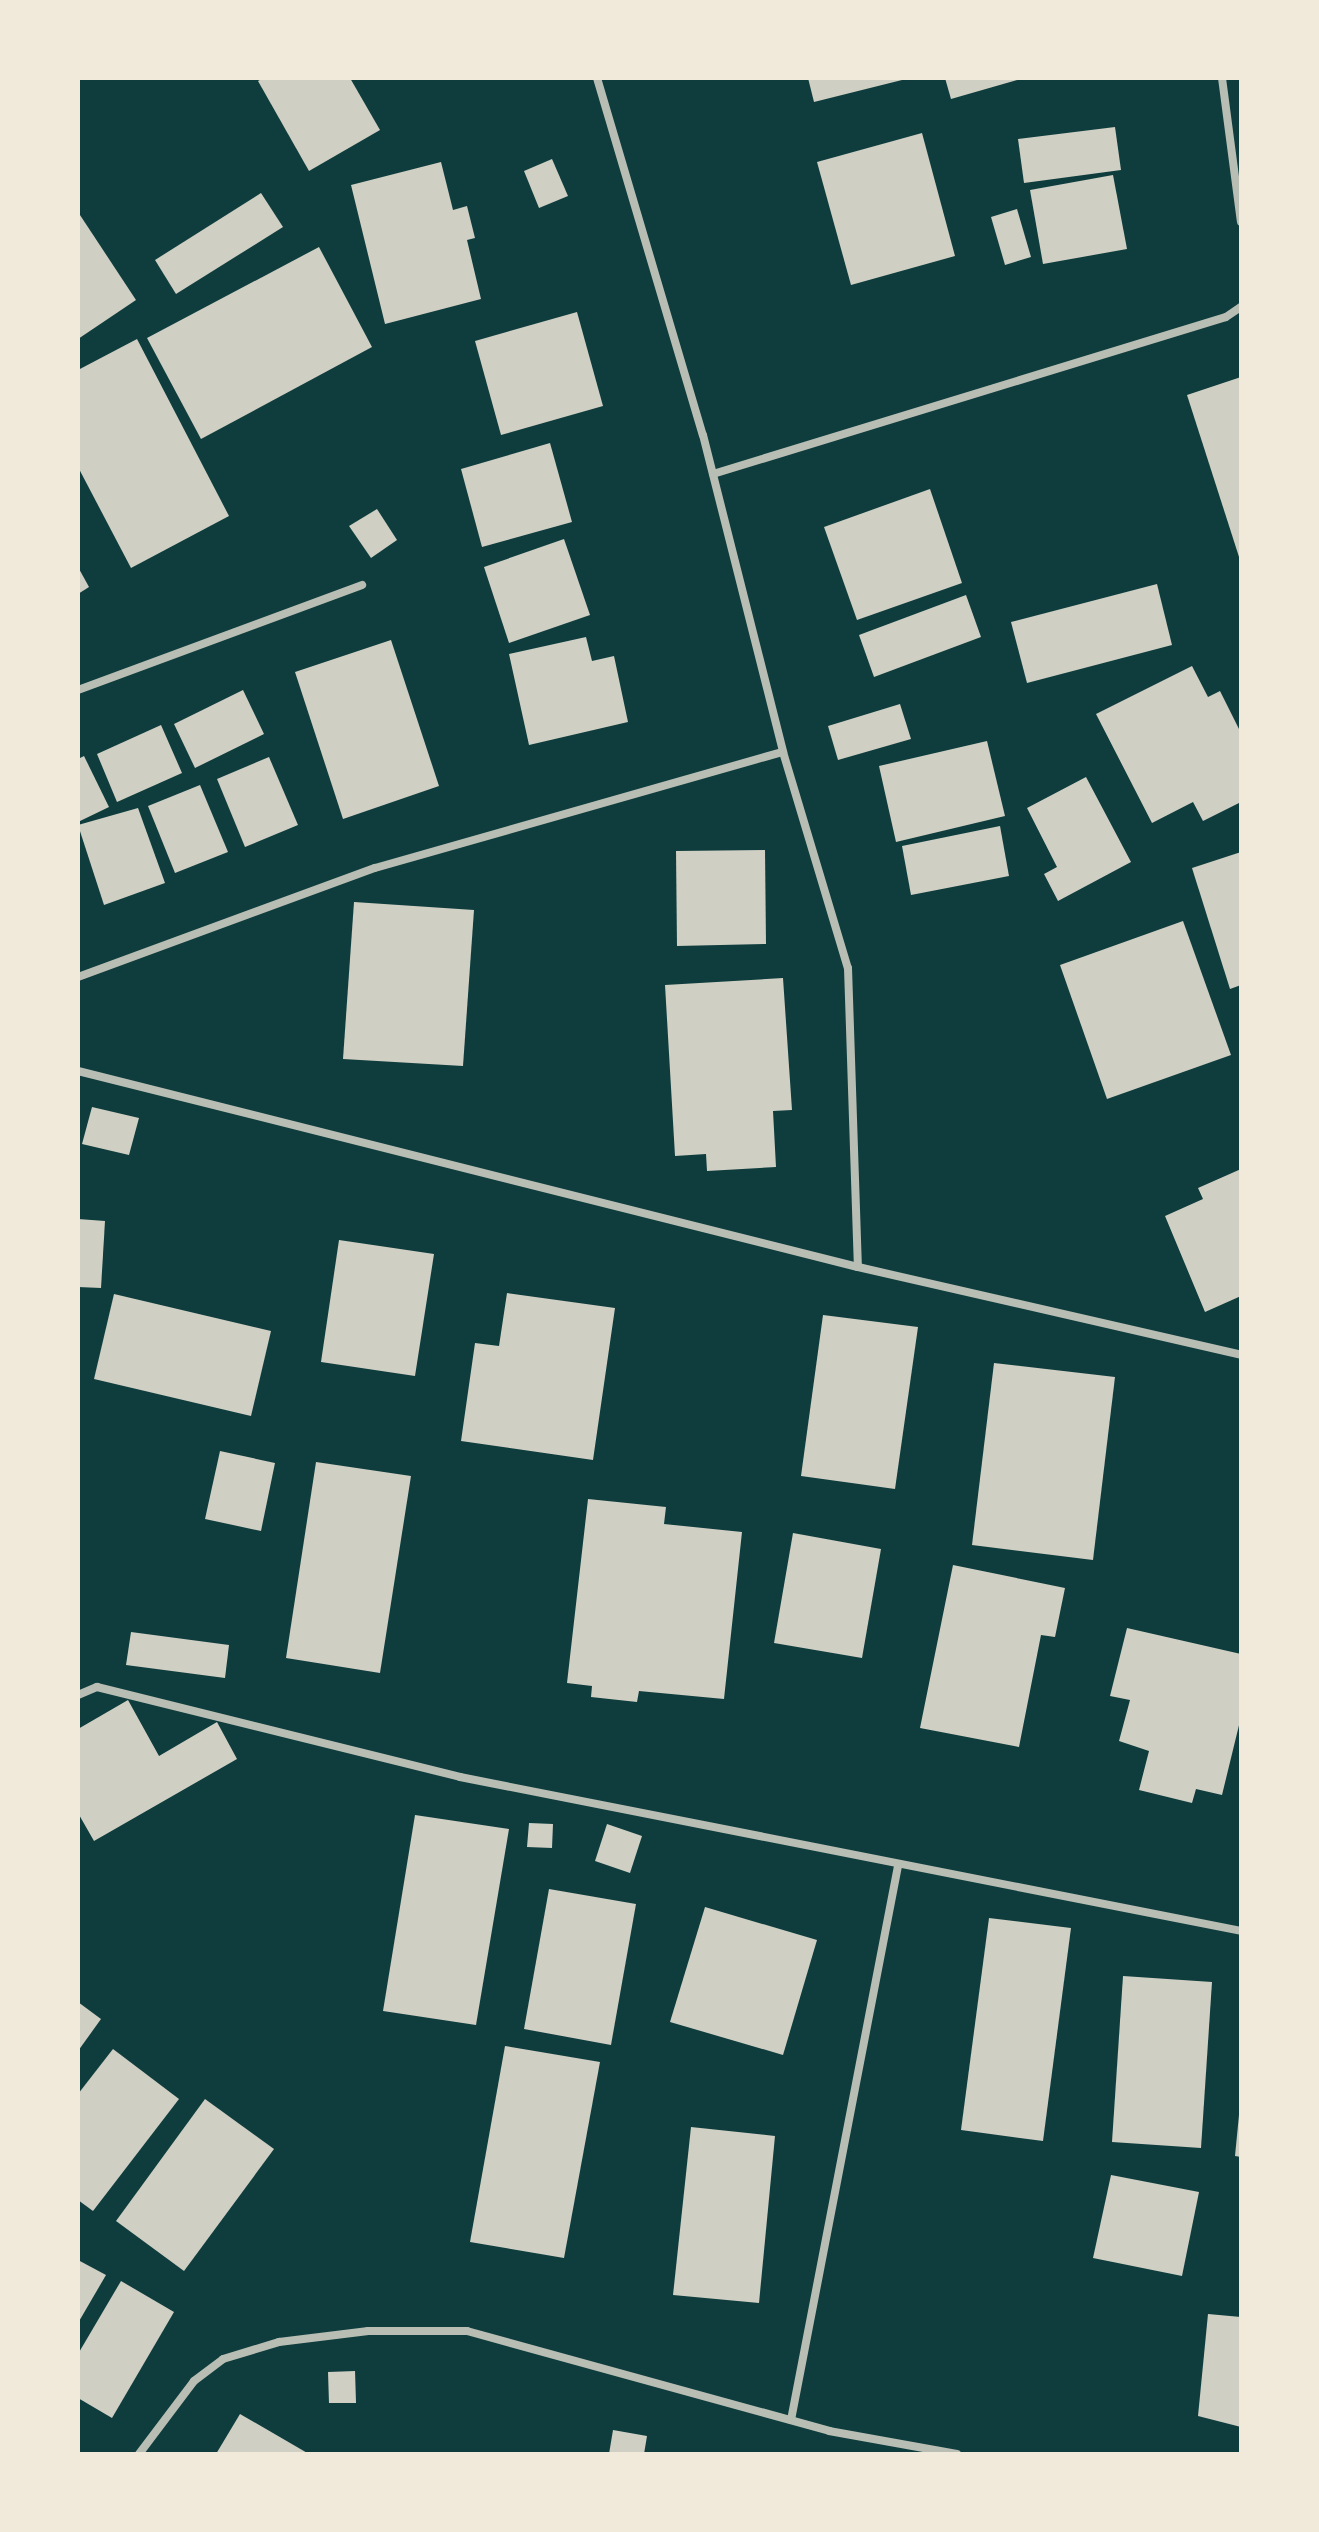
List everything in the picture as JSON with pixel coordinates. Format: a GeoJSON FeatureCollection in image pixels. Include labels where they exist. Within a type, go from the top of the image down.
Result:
{"type":"FeatureCollection","features":[{"type":"Feature","properties":{"kind":"street"},"geometry":{"type":"LineString","coordinates":[[597,78],[713,474],[783,752],[848,968],[858,1267]]}},
{"type":"Feature","properties":{"kind":"street"},"geometry":{"type":"LineString","coordinates":[[1222,78],[1241,222]]}},
{"type":"Feature","properties":{"kind":"street"},"geometry":{"type":"LineString","coordinates":[[713,474],[1226,317],[1241,307]]}},
{"type":"Feature","properties":{"kind":"street"},"geometry":{"type":"LineString","coordinates":[[78,690],[362,585]]}},
{"type":"Feature","properties":{"kind":"street"},"geometry":{"type":"LineString","coordinates":[[78,977],[375,868],[783,752]]}},
{"type":"Feature","properties":{"kind":"street"},"geometry":{"type":"LineString","coordinates":[[78,1071],[858,1267],[1241,1355]]}},
{"type":"Feature","properties":{"kind":"street"},"geometry":{"type":"LineString","coordinates":[[78,1695],[97,1687],[179,1703],[460,1777],[898,1866],[1241,1931]]}},
{"type":"Feature","properties":{"kind":"street"},"geometry":{"type":"LineString","coordinates":[[791,2420],[898,1866]]}},
{"type":"Feature","properties":{"kind":"street"},"geometry":{"type":"LineString","coordinates":[[139,2454],[194,2381],[223,2359],[279,2342],[368,2331],[467,2331],[791,2420],[957,2454]]}},
{"type":"Feature","properties":{"kind":"building"},"geometry":{"type":"Polygon","coordinates":[[[263,78],[350,78],[380,130],[309,171],[258,81],[263,78]]]}},
{"type":"Feature","properties":{"kind":"building"},"geometry":{"type":"Polygon","coordinates":[[[808,78],[906,78],[906,79],[814,102],[808,78]]]}},
{"type":"Feature","properties":{"kind":"building"},"geometry":{"type":"Polygon","coordinates":[[[945,78],[1021,78],[1021,79],[951,99],[945,78]]]}},
{"type":"Feature","properties":{"kind":"building"},"geometry":{"type":"Polygon","coordinates":[[[1115,127],[1121,170],[1024,183],[1018,139],[1115,127]]]}},
{"type":"Feature","properties":{"kind":"building"},"geometry":{"type":"Polygon","coordinates":[[[922,133],[955,256],[851,285],[817,162],[922,133]]]}},
{"type":"Feature","properties":{"kind":"building"},"geometry":{"type":"Polygon","coordinates":[[[552,159],[568,196],[539,208],[524,171],[552,159]]]}},
{"type":"Feature","properties":{"kind":"building"},"geometry":{"type":"Polygon","coordinates":[[[441,162],[453,210],[467,206],[475,238],[467,240],[481,299],[385,324],[351,185],[441,162]]]}},
{"type":"Feature","properties":{"kind":"building"},"geometry":{"type":"Polygon","coordinates":[[[1113,175],[1127,249],[1043,264],[1030,190],[1113,175]]]}},
{"type":"Feature","properties":{"kind":"building"},"geometry":{"type":"Polygon","coordinates":[[[261,193],[283,227],[176,294],[155,260],[261,193]]]}},
{"type":"Feature","properties":{"kind":"building"},"geometry":{"type":"Polygon","coordinates":[[[1017,209],[1031,257],[1005,265],[991,217],[1017,209]]]}},
{"type":"Feature","properties":{"kind":"building"},"geometry":{"type":"Polygon","coordinates":[[[78,212],[136,300],[78,339],[78,212]]]}},
{"type":"Feature","properties":{"kind":"building"},"geometry":{"type":"Polygon","coordinates":[[[319,247],[372,347],[201,439],[147,338],[319,247]]]}},
{"type":"Feature","properties":{"kind":"building"},"geometry":{"type":"Polygon","coordinates":[[[577,312],[603,406],[501,435],[475,341],[577,312]]]}},
{"type":"Feature","properties":{"kind":"building"},"geometry":{"type":"Polygon","coordinates":[[[137,339],[229,516],[131,568],[78,467],[78,370],[137,339]]]}},
{"type":"Feature","properties":{"kind":"building"},"geometry":{"type":"Polygon","coordinates":[[[1241,377],[1241,559],[1240,560],[1187,395],[1241,377]]]}},
{"type":"Feature","properties":{"kind":"building"},"geometry":{"type":"Polygon","coordinates":[[[550,443],[572,522],[482,547],[461,469],[550,443]]]}},
{"type":"Feature","properties":{"kind":"building"},"geometry":{"type":"Polygon","coordinates":[[[930,489],[962,583],[857,620],[824,527],[930,489]]]}},
{"type":"Feature","properties":{"kind":"building"},"geometry":{"type":"Polygon","coordinates":[[[377,509],[397,540],[371,558],[349,526],[377,509]]]}},
{"type":"Feature","properties":{"kind":"building"},"geometry":{"type":"Polygon","coordinates":[[[564,539],[590,615],[509,643],[484,567],[564,539]]]}},
{"type":"Feature","properties":{"kind":"building"},"geometry":{"type":"Polygon","coordinates":[[[78,567],[89,587],[78,594],[78,567]]]}},
{"type":"Feature","properties":{"kind":"building"},"geometry":{"type":"Polygon","coordinates":[[[1157,584],[1172,645],[1027,683],[1011,622],[1157,584]]]}},
{"type":"Feature","properties":{"kind":"building"},"geometry":{"type":"Polygon","coordinates":[[[966,595],[981,637],[874,677],[859,635],[966,595]]]}},
{"type":"Feature","properties":{"kind":"building"},"geometry":{"type":"Polygon","coordinates":[[[586,637],[592,661],[614,656],[628,722],[529,745],[509,654],[586,637]]]}},
{"type":"Feature","properties":{"kind":"building"},"geometry":{"type":"Polygon","coordinates":[[[391,640],[439,786],[343,819],[295,672],[391,640]]]}},
{"type":"Feature","properties":{"kind":"building"},"geometry":{"type":"Polygon","coordinates":[[[1192,666],[1208,697],[1220,691],[1241,733],[1241,802],[1203,821],[1193,802],[1152,823],[1096,714],[1192,666]]]}},
{"type":"Feature","properties":{"kind":"building"},"geometry":{"type":"Polygon","coordinates":[[[243,690],[264,734],[195,768],[174,724],[243,690]]]}},
{"type":"Feature","properties":{"kind":"building"},"geometry":{"type":"Polygon","coordinates":[[[900,704],[911,739],[838,760],[828,726],[900,704]]]}},
{"type":"Feature","properties":{"kind":"building"},"geometry":{"type":"Polygon","coordinates":[[[161,725],[182,773],[117,802],[97,754],[161,725]]]}},
{"type":"Feature","properties":{"kind":"building"},"geometry":{"type":"Polygon","coordinates":[[[987,741],[1005,816],[896,842],[879,766],[987,741]]]}},
{"type":"Feature","properties":{"kind":"building"},"geometry":{"type":"Polygon","coordinates":[[[84,756],[109,807],[78,822],[78,759],[84,756]]]}},
{"type":"Feature","properties":{"kind":"building"},"geometry":{"type":"Polygon","coordinates":[[[269,757],[298,825],[245,847],[217,779],[269,757]]]}},
{"type":"Feature","properties":{"kind":"building"},"geometry":{"type":"Polygon","coordinates":[[[1086,777],[1131,862],[1058,901],[1044,874],[1057,867],[1027,808],[1086,777]]]}},
{"type":"Feature","properties":{"kind":"building"},"geometry":{"type":"Polygon","coordinates":[[[200,785],[228,852],[175,873],[148,806],[200,785]]]}},
{"type":"Feature","properties":{"kind":"building"},"geometry":{"type":"Polygon","coordinates":[[[138,808],[165,883],[104,905],[78,825],[138,808]]]}},
{"type":"Feature","properties":{"kind":"building"},"geometry":{"type":"Polygon","coordinates":[[[1000,826],[1009,876],[911,895],[902,846],[1000,826]]]}},
{"type":"Feature","properties":{"kind":"building"},"geometry":{"type":"Polygon","coordinates":[[[765,850],[766,944],[677,946],[676,851],[765,850]]]}},
{"type":"Feature","properties":{"kind":"building"},"geometry":{"type":"Polygon","coordinates":[[[1241,852],[1241,985],[1230,989],[1192,868],[1241,852]]]}},
{"type":"Feature","properties":{"kind":"building"},"geometry":{"type":"Polygon","coordinates":[[[354,902],[474,910],[463,1066],[343,1059],[354,902]]]}},
{"type":"Feature","properties":{"kind":"building"},"geometry":{"type":"Polygon","coordinates":[[[1183,921],[1231,1055],[1107,1099],[1060,965],[1183,921]]]}},
{"type":"Feature","properties":{"kind":"building"},"geometry":{"type":"Polygon","coordinates":[[[783,978],[792,1110],[773,1111],[776,1167],[707,1171],[706,1154],[675,1156],[665,985],[783,978]]]}},
{"type":"Feature","properties":{"kind":"building"},"geometry":{"type":"Polygon","coordinates":[[[92,1107],[139,1118],[129,1155],[82,1144],[92,1107]]]}},
{"type":"Feature","properties":{"kind":"building"},"geometry":{"type":"Polygon","coordinates":[[[1241,1169],[1241,1296],[1205,1312],[1165,1216],[1203,1199],[1198,1188],[1241,1169]]]}},
{"type":"Feature","properties":{"kind":"building"},"geometry":{"type":"Polygon","coordinates":[[[78,1219],[105,1221],[101,1288],[78,1287],[78,1219]]]}},
{"type":"Feature","properties":{"kind":"building"},"geometry":{"type":"Polygon","coordinates":[[[339,1240],[434,1254],[415,1376],[321,1362],[339,1240]]]}},
{"type":"Feature","properties":{"kind":"building"},"geometry":{"type":"Polygon","coordinates":[[[507,1293],[615,1308],[593,1460],[461,1441],[475,1343],[499,1346],[507,1293]]]}},
{"type":"Feature","properties":{"kind":"building"},"geometry":{"type":"Polygon","coordinates":[[[114,1294],[271,1331],[251,1416],[94,1379],[114,1294]]]}},
{"type":"Feature","properties":{"kind":"building"},"geometry":{"type":"Polygon","coordinates":[[[823,1315],[918,1327],[895,1489],[801,1476],[823,1315]]]}},
{"type":"Feature","properties":{"kind":"building"},"geometry":{"type":"Polygon","coordinates":[[[994,1363],[1115,1377],[1093,1560],[972,1545],[994,1363]]]}},
{"type":"Feature","properties":{"kind":"building"},"geometry":{"type":"Polygon","coordinates":[[[220,1451],[275,1463],[261,1531],[205,1519],[220,1451]]]}},
{"type":"Feature","properties":{"kind":"building"},"geometry":{"type":"Polygon","coordinates":[[[316,1462],[411,1476],[380,1673],[286,1658],[316,1462]]]}},
{"type":"Feature","properties":{"kind":"building"},"geometry":{"type":"Polygon","coordinates":[[[588,1499],[666,1507],[664,1524],[742,1532],[724,1699],[639,1691],[637,1702],[591,1697],[592,1686],[567,1683],[588,1499]]]}},
{"type":"Feature","properties":{"kind":"building"},"geometry":{"type":"Polygon","coordinates":[[[793,1533],[881,1549],[862,1658],[774,1643],[793,1533]]]}},
{"type":"Feature","properties":{"kind":"building"},"geometry":{"type":"Polygon","coordinates":[[[953,1565],[1065,1588],[1055,1637],[1041,1635],[1019,1747],[920,1728],[953,1565]]]}},
{"type":"Feature","properties":{"kind":"building"},"geometry":{"type":"Polygon","coordinates":[[[1127,1628],[1241,1654],[1241,1717],[1222,1795],[1196,1789],[1192,1803],[1139,1790],[1149,1751],[1119,1741],[1130,1700],[1110,1696],[1127,1628]]]}},
{"type":"Feature","properties":{"kind":"building"},"geometry":{"type":"Polygon","coordinates":[[[131,1632],[229,1645],[225,1678],[126,1665],[131,1632]]]}},
{"type":"Feature","properties":{"kind":"building"},"geometry":{"type":"Polygon","coordinates":[[[128,1700],[159,1756],[217,1722],[237,1759],[94,1841],[78,1813],[78,1729],[128,1700]]]}},
{"type":"Feature","properties":{"kind":"building"},"geometry":{"type":"Polygon","coordinates":[[[415,1815],[509,1829],[476,2025],[383,2011],[415,1815]]]}},
{"type":"Feature","properties":{"kind":"building"},"geometry":{"type":"Polygon","coordinates":[[[529,1823],[553,1824],[552,1848],[527,1847],[529,1823]]]}},
{"type":"Feature","properties":{"kind":"building"},"geometry":{"type":"Polygon","coordinates":[[[607,1824],[642,1836],[630,1873],[595,1861],[607,1824]]]}},
{"type":"Feature","properties":{"kind":"building"},"geometry":{"type":"Polygon","coordinates":[[[549,1889],[636,1904],[611,2045],[524,2029],[549,1889]]]}},
{"type":"Feature","properties":{"kind":"building"},"geometry":{"type":"Polygon","coordinates":[[[705,1907],[817,1940],[783,2055],[670,2022],[705,1907]]]}},
{"type":"Feature","properties":{"kind":"building"},"geometry":{"type":"Polygon","coordinates":[[[989,1918],[1071,1928],[1043,2141],[961,2130],[989,1918]]]}},
{"type":"Feature","properties":{"kind":"building"},"geometry":{"type":"Polygon","coordinates":[[[1123,1976],[1212,1982],[1201,2148],[1112,2142],[1123,1976]]]}},
{"type":"Feature","properties":{"kind":"building"},"geometry":{"type":"Polygon","coordinates":[[[78,2002],[101,2019],[78,2051],[78,2002]]]}},
{"type":"Feature","properties":{"kind":"building"},"geometry":{"type":"Polygon","coordinates":[[[505,2046],[600,2062],[564,2258],[470,2242],[505,2046]]]}},
{"type":"Feature","properties":{"kind":"building"},"geometry":{"type":"Polygon","coordinates":[[[113,2049],[179,2099],[93,2211],[78,2200],[78,2094],[113,2049]]]}},
{"type":"Feature","properties":{"kind":"building"},"geometry":{"type":"Polygon","coordinates":[[[205,2099],[274,2149],[184,2271],[116,2221],[205,2099]]]}},
{"type":"Feature","properties":{"kind":"building"},"geometry":{"type":"Polygon","coordinates":[[[1241,2115],[1241,2157],[1235,2156],[1241,2115]]]}},
{"type":"Feature","properties":{"kind":"building"},"geometry":{"type":"Polygon","coordinates":[[[691,2127],[775,2136],[759,2303],[673,2295],[691,2127]]]}},
{"type":"Feature","properties":{"kind":"building"},"geometry":{"type":"Polygon","coordinates":[[[1111,2175],[1199,2192],[1182,2276],[1093,2258],[1111,2175]]]}},
{"type":"Feature","properties":{"kind":"building"},"geometry":{"type":"Polygon","coordinates":[[[78,2260],[106,2275],[78,2323],[78,2260]]]}},
{"type":"Feature","properties":{"kind":"building"},"geometry":{"type":"Polygon","coordinates":[[[121,2281],[174,2312],[112,2418],[78,2398],[78,2354],[121,2281]]]}},
{"type":"Feature","properties":{"kind":"building"},"geometry":{"type":"Polygon","coordinates":[[[1208,2314],[1241,2317],[1241,2427],[1198,2416],[1208,2314]]]}},
{"type":"Feature","properties":{"kind":"building"},"geometry":{"type":"Polygon","coordinates":[[[355,2371],[356,2403],[329,2403],[328,2372],[355,2371]]]}},
{"type":"Feature","properties":{"kind":"building"},"geometry":{"type":"Polygon","coordinates":[[[240,2414],[309,2454],[216,2454],[240,2414]]]}},
{"type":"Feature","properties":{"kind":"building"},"geometry":{"type":"Polygon","coordinates":[[[613,2430],[647,2436],[644,2454],[609,2454],[613,2430]]]}}]}
